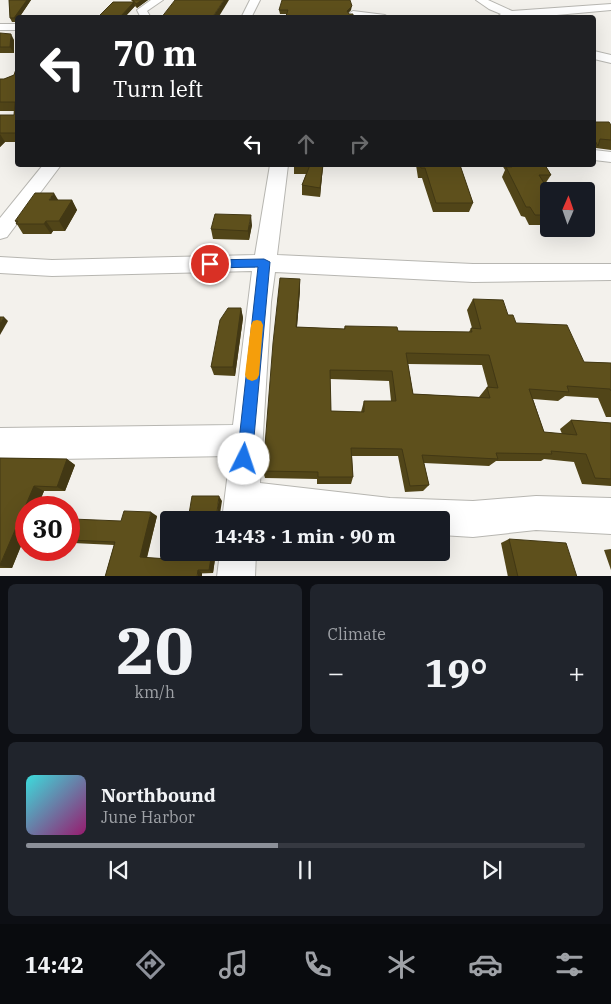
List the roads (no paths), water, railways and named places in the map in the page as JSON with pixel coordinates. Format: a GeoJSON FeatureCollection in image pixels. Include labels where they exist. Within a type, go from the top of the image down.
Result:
{"type":"FeatureCollection","features":[{"type":"Feature","properties":{"kind":"street"},"geometry":{"type":"LineString","coordinates":[[144,15],[142,10],[158,0]]}},
{"type":"Feature","properties":{"kind":"street"},"geometry":{"type":"LineString","coordinates":[[248,15],[255,0]]}},
{"type":"Feature","properties":{"kind":"street"},"geometry":{"type":"LineString","coordinates":[[480,0],[503,15]]}},
{"type":"Feature","properties":{"kind":"street"},"geometry":{"type":"LineString","coordinates":[[517,15],[611,7]]}},
{"type":"Feature","properties":{"kind":"street"},"geometry":{"type":"LineString","coordinates":[[353,12],[369,15]]}},
{"type":"Feature","properties":{"kind":"street"},"geometry":{"type":"LineString","coordinates":[[0,27],[15,27]]}},
{"type":"Feature","properties":{"kind":"street"},"geometry":{"type":"LineString","coordinates":[[596,55],[611,59]]}},
{"type":"Feature","properties":{"kind":"street"},"geometry":{"type":"LineString","coordinates":[[596,155],[611,157]]}},
{"type":"Feature","properties":{"kind":"street"},"geometry":{"type":"LineString","coordinates":[[0,232],[50,167]]}},
{"type":"Feature","properties":{"kind":"street"},"geometry":{"type":"LineString","coordinates":[[279,167],[264,262],[241,509],[473,519],[536,513],[611,516]]}},
{"type":"Feature","properties":{"kind":"street"},"geometry":{"type":"LineString","coordinates":[[0,265],[52,268],[264,262],[472,273],[611,272]]}},
{"type":"Feature","properties":{"kind":"street"},"geometry":{"type":"LineString","coordinates":[[0,444],[246,440]]}},
{"type":"Feature","properties":{"kind":"street"},"geometry":{"type":"LineString","coordinates":[[236,576],[237,561]]}}]}
